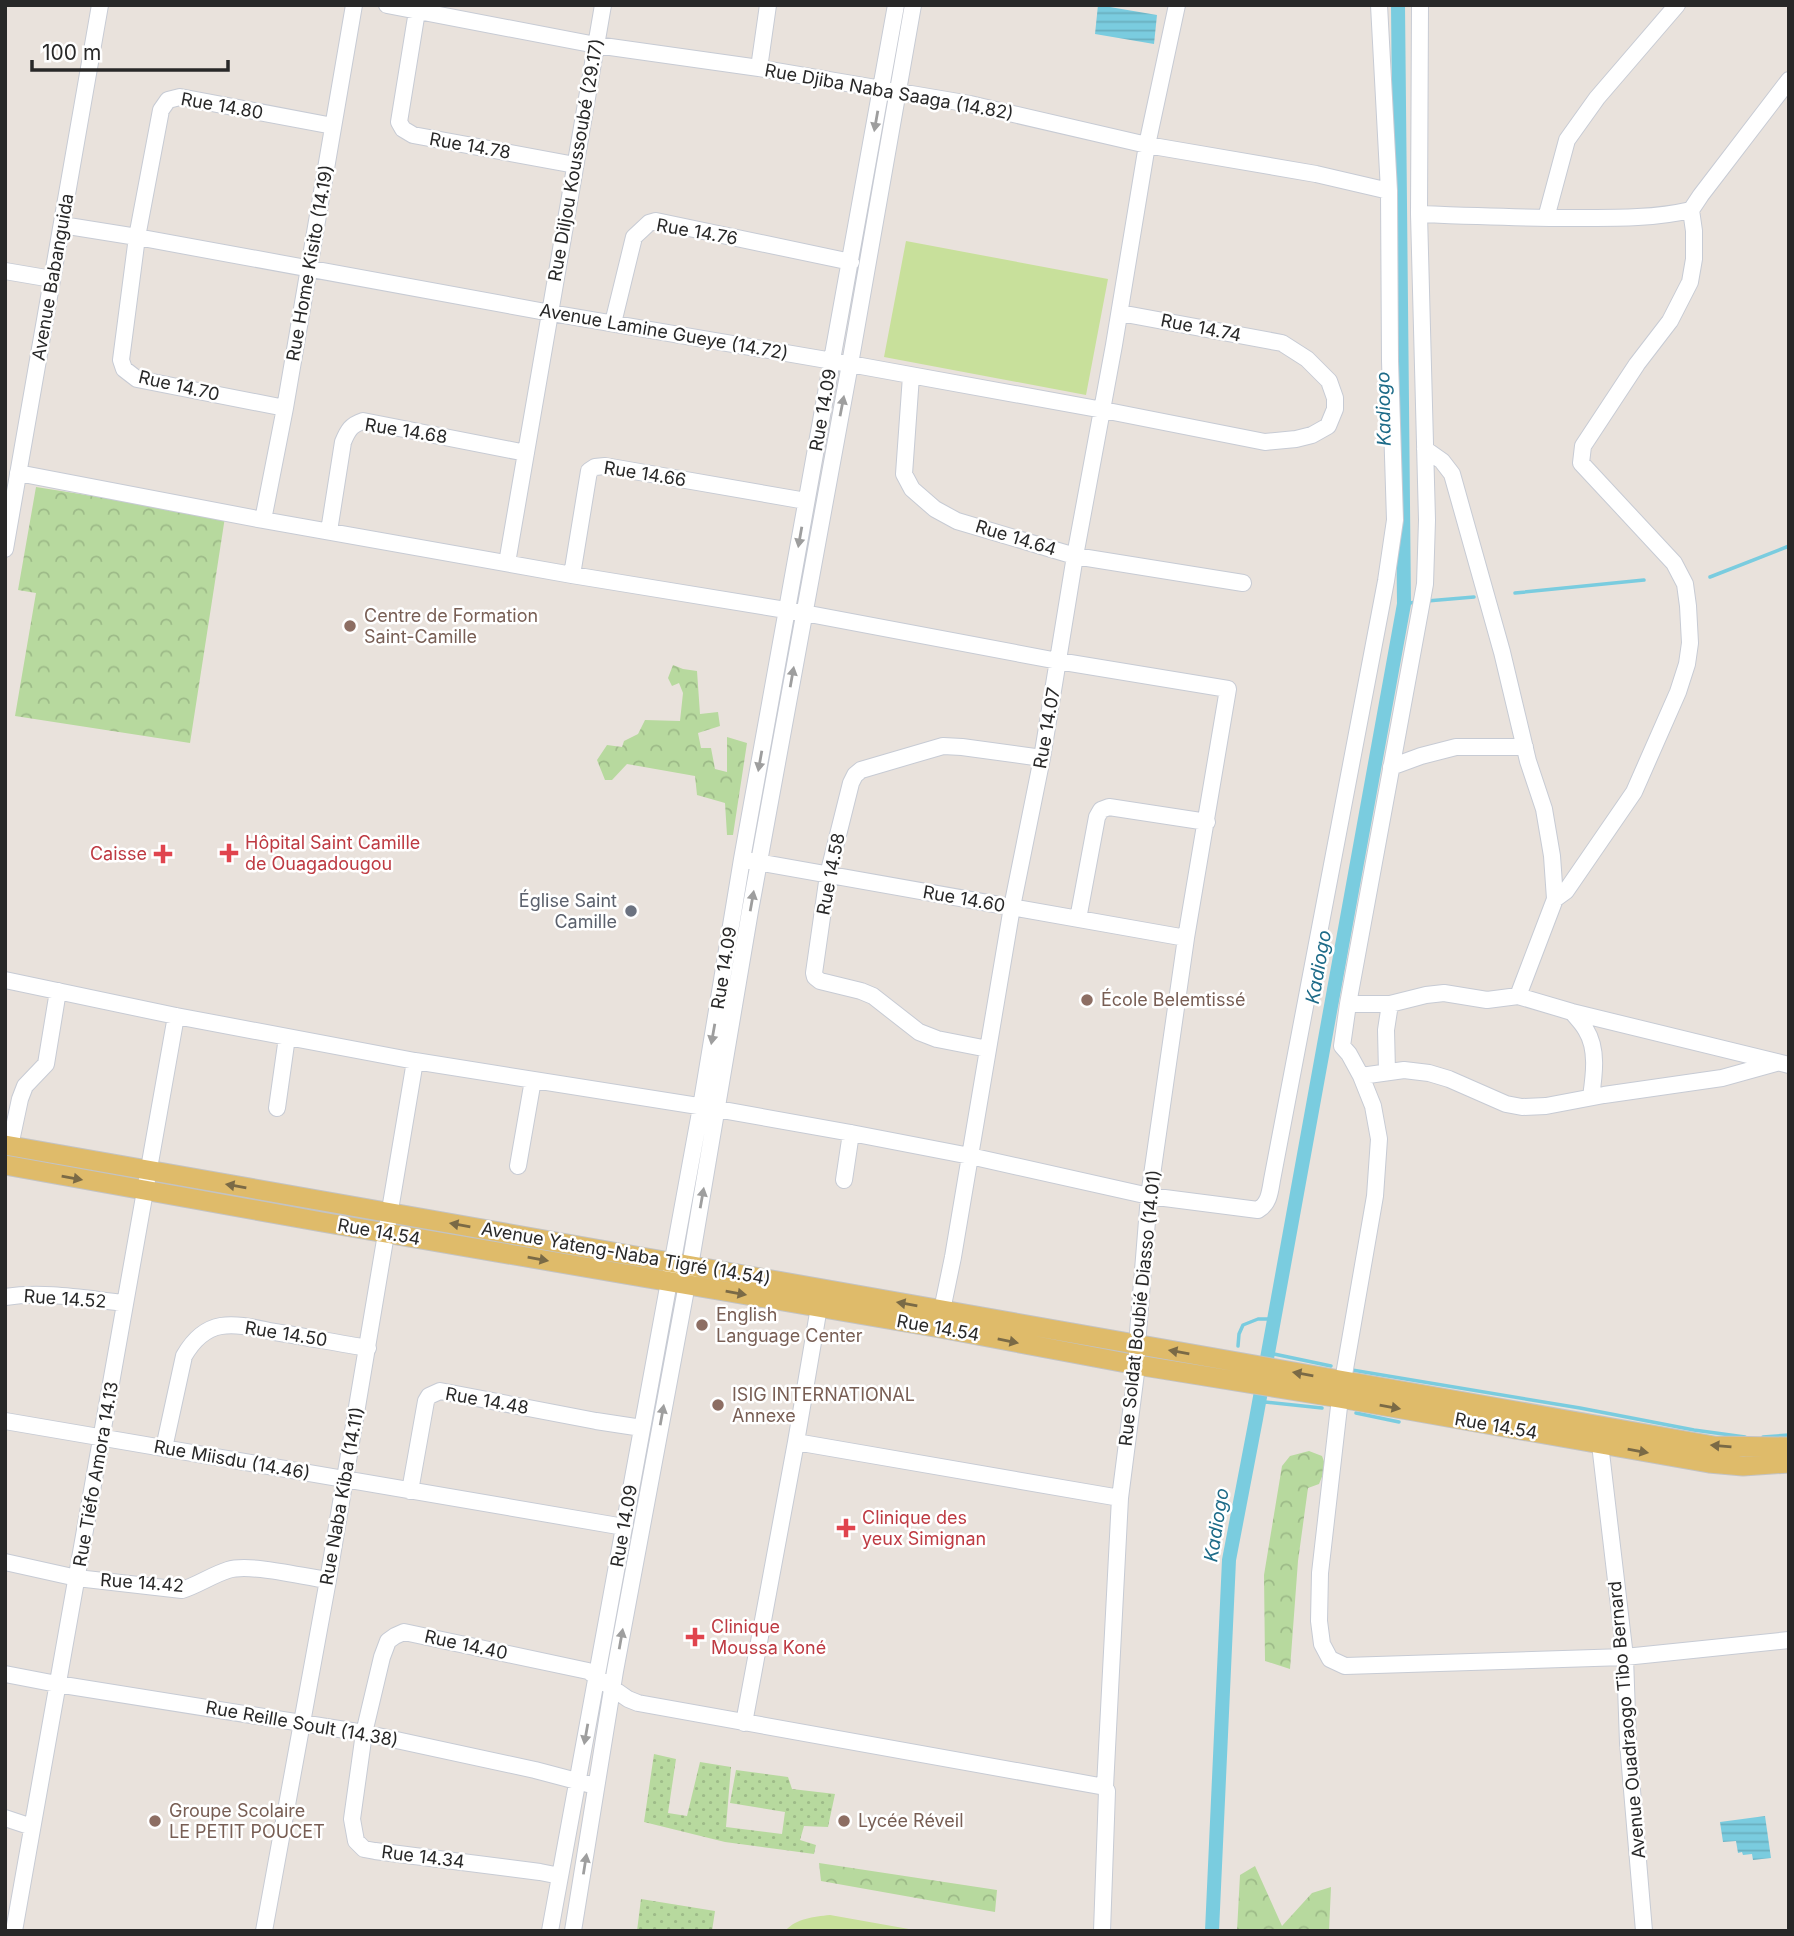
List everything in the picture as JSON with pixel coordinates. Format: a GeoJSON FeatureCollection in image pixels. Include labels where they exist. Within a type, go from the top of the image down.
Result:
{"type":"FeatureCollection","features":[{"type":"Feature","properties":{"kind":"main road","name":"Avenue Yateng-Naba Tigré (14.54)"},"geometry":{"type":"LineString","coordinates":[[8,1145],[391,1213],[680,1273],[942,1310],[1137,1345],[1246,1373]]}},
{"type":"Feature","properties":{"kind":"main road","name":"Rue 14.54"},"geometry":{"type":"LineString","coordinates":[[5,1165],[387,1233],[680,1273],[819,1307],[1137,1365],[1246,1373],[1341,1389],[1602,1435],[1717,1464],[1789,1463]]}},
{"type":"Feature","properties":{"kind":"main road","name":"Rue 14.54"},"geometry":{"type":"LineString","coordinates":[[1602,1435],[1714,1446],[1789,1447]]}},
{"type":"Feature","properties":{"kind":"street","name":"Avenue Babanguida"},"geometry":{"type":"LineString","coordinates":[[5,549],[100,5]]}},
{"type":"Feature","properties":{"kind":"street","name":"Rue Home Kisito (14.19)"},"geometry":{"type":"LineString","coordinates":[[263,520],[310,268],[354,5]]}},
{"type":"Feature","properties":{"kind":"street","name":"Rue Djiba Naba Saaga (14.82)"},"geometry":{"type":"LineString","coordinates":[[387,5],[596,45],[759,68],[970,104],[1147,145],[1316,174],[1389,191]]}},
{"type":"Feature","properties":{"kind":"street","name":"Rue Diljou Koussoubé (29.17)"},"geometry":{"type":"LineString","coordinates":[[508,563],[603,5]]}},
{"type":"Feature","properties":{"kind":"street"},"geometry":{"type":"LineString","coordinates":[[759,68],[768,5]]}},
{"type":"Feature","properties":{"kind":"street","name":"Rue 14.09"},"geometry":{"type":"LineString","coordinates":[[573,1931],[612,1687],[664,1404],[680,1273],[709,1108],[759,862],[796,611],[806,501],[896,5]]}},
{"type":"Feature","properties":{"kind":"street","name":"Rue 14.09"},"geometry":{"type":"LineString","coordinates":[[709,1108],[742,859],[850,364],[913,5]]}},
{"type":"Feature","properties":{"kind":"street","name":"Rue 14.07"},"geometry":{"type":"LineString","coordinates":[[942,1310],[1012,907],[1042,758],[1147,145],[1177,5]]}},
{"type":"Feature","properties":{"kind":"street"},"geometry":{"type":"LineString","coordinates":[[5,981],[415,1061],[850,1133],[970,1156],[1149,1196],[1258,1210],[1264,1206],[1268,1199],[1330,883],[1395,520],[1389,191],[1379,5]]}},
{"type":"Feature","properties":{"kind":"street"},"geometry":{"type":"LineString","coordinates":[[1546,218],[1567,140],[1597,98],[1677,5]]}},
{"type":"Feature","properties":{"kind":"street"},"geometry":{"type":"LineString","coordinates":[[1422,8],[1419,214],[1427,520],[1425,584],[1342,1046],[1361,1076],[1373,1105],[1379,1139],[1375,1196],[1341,1389],[1321,1573],[1319,1621],[1322,1644],[1330,1659],[1345,1666],[1625,1657],[1789,1640]]}},
{"type":"Feature","properties":{"kind":"street","name":"Rue 14.78"},"geometry":{"type":"LineString","coordinates":[[417,11],[399,122],[403,129],[413,135],[575,165]]}},
{"type":"Feature","properties":{"kind":"street"},"geometry":{"type":"LineString","coordinates":[[1555,899],[1566,891],[1634,792],[1669,716],[1687,664],[1690,643],[1685,584],[1674,563],[1581,463],[1583,446],[1637,363],[1670,321],[1690,282],[1694,245],[1691,210],[1789,80]]}},
{"type":"Feature","properties":{"kind":"street","name":"Rue 14.80"},"geometry":{"type":"LineString","coordinates":[[137,237],[161,110],[168,100],[180,97],[333,126]]}},
{"type":"Feature","properties":{"kind":"street"},"geometry":{"type":"LineString","coordinates":[[1419,214],[1635,219],[1691,210]]}},
{"type":"Feature","properties":{"kind":"street","name":"Rue 14.76"},"geometry":{"type":"LineString","coordinates":[[613,323],[634,237],[649,223],[656,222],[850,262]]}},
{"type":"Feature","properties":{"kind":"street","name":"Avenue Lamine Gueye (14.72)"},"geometry":{"type":"LineString","coordinates":[[62,225],[850,364],[1265,442]]}},
{"type":"Feature","properties":{"kind":"street","name":"Rue 14.70"},"geometry":{"type":"LineString","coordinates":[[137,237],[121,360],[124,369],[137,379],[285,408]]}},
{"type":"Feature","properties":{"kind":"street"},"geometry":{"type":"LineString","coordinates":[[5,271],[52,279]]}},
{"type":"Feature","properties":{"kind":"street","name":"Rue 14.74"},"geometry":{"type":"LineString","coordinates":[[1120,313],[1282,343],[1307,359],[1329,381],[1335,398],[1335,409],[1328,426],[1312,435],[1265,442]]}},
{"type":"Feature","properties":{"kind":"street","name":"Rue 14.64"},"geometry":{"type":"LineString","coordinates":[[911,376],[904,474],[912,489],[935,509],[957,521],[1075,556],[1243,583]]}},
{"type":"Feature","properties":{"kind":"street","name":"Rue 14.68"},"geometry":{"type":"LineString","coordinates":[[329,531],[344,442],[353,424],[363,421],[526,453]]}},
{"type":"Feature","properties":{"kind":"street"},"geometry":{"type":"LineString","coordinates":[[1424,449],[1442,461],[1452,474],[1544,809],[1552,856],[1555,899],[1518,996]]}},
{"type":"Feature","properties":{"kind":"street","name":"Rue 14.66"},"geometry":{"type":"LineString","coordinates":[[572,575],[589,471],[595,467],[605,466],[806,501]]}},
{"type":"Feature","properties":{"kind":"street"},"geometry":{"type":"LineString","coordinates":[[18,473],[263,520],[572,575],[796,611],[1058,661]]}},
{"type":"Feature","properties":{"kind":"street","name":"Rue Soldat Boubié Diasso (14.01)"},"geometry":{"type":"LineString","coordinates":[[1058,661],[1228,689],[1186,938],[1149,1196],[1137,1365],[1120,1498],[1105,1787],[1102,1931]]}},
{"type":"Feature","properties":{"kind":"street","name":"Rue 14.58"},"geometry":{"type":"LineString","coordinates":[[988,1049],[937,1039],[919,1032],[873,996],[820,981],[815,977],[828,875],[850,783],[861,770],[943,746],[1042,758]]}},
{"type":"Feature","properties":{"kind":"street"},"geometry":{"type":"LineString","coordinates":[[1391,767],[1456,747],[1525,747]]}},
{"type":"Feature","properties":{"kind":"street"},"geometry":{"type":"LineString","coordinates":[[1078,919],[1097,817],[1101,810],[1109,807],[1206,822]]}},
{"type":"Feature","properties":{"kind":"street","name":"Rue 14.60"},"geometry":{"type":"LineString","coordinates":[[742,859],[1186,938]]}},
{"type":"Feature","properties":{"kind":"street"},"geometry":{"type":"LineString","coordinates":[[8,1145],[26,1086],[46,1064],[58,991]]}},
{"type":"Feature","properties":{"kind":"street"},"geometry":{"type":"LineString","coordinates":[[1348,1004],[1390,1004],[1444,993],[1487,1000],[1518,996],[1783,1064]]}},
{"type":"Feature","properties":{"kind":"street"},"geometry":{"type":"LineString","coordinates":[[1387,1072],[1386,1030],[1390,1004]]}},
{"type":"Feature","properties":{"kind":"street"},"geometry":{"type":"LineString","coordinates":[[1572,1012],[1588,1032],[1593,1054],[1591,1097]]}},
{"type":"Feature","properties":{"kind":"street","name":"Rue Tiéfo Amora 14.13"},"geometry":{"type":"LineString","coordinates":[[15,1931],[176,1016]]}},
{"type":"Feature","properties":{"kind":"street"},"geometry":{"type":"LineString","coordinates":[[277,1108],[287,1037]]}},
{"type":"Feature","properties":{"kind":"street","name":"Rue Naba Kiba (14.11)"},"geometry":{"type":"LineString","coordinates":[[264,1931],[328,1580],[415,1061]]}},
{"type":"Feature","properties":{"kind":"street"},"geometry":{"type":"LineString","coordinates":[[1361,1076],[1404,1070],[1429,1073],[1506,1104],[1522,1107],[1546,1106],[1722,1078],[1783,1064]]}},
{"type":"Feature","properties":{"kind":"street"},"geometry":{"type":"LineString","coordinates":[[518,1166],[533,1080]]}},
{"type":"Feature","properties":{"kind":"street"},"geometry":{"type":"LineString","coordinates":[[845,1180],[850,1133]]}},
{"type":"Feature","properties":{"kind":"street","name":"Rue 14.09"},"geometry":{"type":"LineString","coordinates":[[550,1931],[642,1428],[680,1273]]}},
{"type":"Feature","properties":{"kind":"street","name":"Rue 14.52"},"geometry":{"type":"LineString","coordinates":[[5,1297],[57,1295],[125,1303]]}},
{"type":"Feature","properties":{"kind":"street"},"geometry":{"type":"LineString","coordinates":[[744,1723],[819,1307]]}},
{"type":"Feature","properties":{"kind":"street","name":"Rue 14.50"},"geometry":{"type":"LineString","coordinates":[[164,1448],[184,1356],[191,1344],[219,1326],[256,1328],[368,1348]]}},
{"type":"Feature","properties":{"kind":"street","name":"Rue 14.48"},"geometry":{"type":"LineString","coordinates":[[410,1491],[426,1401],[429,1396],[440,1391],[642,1428]]}},
{"type":"Feature","properties":{"kind":"street","name":"Rue Miisdu (14.46)"},"geometry":{"type":"LineString","coordinates":[[5,1421],[624,1527]]}},
{"type":"Feature","properties":{"kind":"street","name":"Avenue Ouadraogo Tibo Bernard"},"geometry":{"type":"LineString","coordinates":[[1602,1435],[1625,1657],[1628,1743],[1644,1931]]}},
{"type":"Feature","properties":{"kind":"street"},"geometry":{"type":"LineString","coordinates":[[796,1442],[1120,1498]]}},
{"type":"Feature","properties":{"kind":"street","name":"Rue 14.42"},"geometry":{"type":"LineString","coordinates":[[5,1562],[77,1578],[182,1590],[228,1570],[244,1567],[328,1580]]}},
{"type":"Feature","properties":{"kind":"street","name":"Rue 14.40"},"geometry":{"type":"LineString","coordinates":[[364,1733],[384,1649],[388,1641],[404,1632],[576,1668],[597,1676]]}},
{"type":"Feature","properties":{"kind":"street","name":"Rue Reille Soult (14.38)"},"geometry":{"type":"LineString","coordinates":[[5,1674],[364,1733],[597,1785]]}},
{"type":"Feature","properties":{"kind":"street"},"geometry":{"type":"LineString","coordinates":[[597,1676],[628,1699],[638,1703],[1105,1787]]}},
{"type":"Feature","properties":{"kind":"street","name":"Rue 14.34"},"geometry":{"type":"LineString","coordinates":[[364,1733],[352,1819],[356,1841],[364,1849],[560,1876]]}},
{"type":"Feature","properties":{"kind":"street"},"geometry":{"type":"LineString","coordinates":[[5,1818],[32,1827]]}},
{"type":"Feature","properties":{"kind":"street"},"geometry":{"type":"LineString","coordinates":[[5,1928],[15,1931]]}},
{"type":"Feature","properties":{"kind":"green space"},"geometry":{"type":"Polygon","coordinates":[[[906,241],[1108,279],[1086,395],[884,357],[906,241]]]}},
{"type":"Feature","properties":{"kind":"green space"},"geometry":{"type":"Polygon","coordinates":[[[36,487],[225,517],[190,743],[15,716],[36,593],[18,590],[36,487]]]}},
{"type":"Feature","properties":{"kind":"green space"},"geometry":{"type":"Polygon","coordinates":[[[673,665],[697,671],[700,714],[718,712],[720,726],[698,733],[701,748],[711,748],[715,769],[727,772],[727,737],[747,743],[733,835],[727,835],[725,803],[697,795],[695,776],[627,764],[612,780],[605,780],[597,760],[607,745],[622,747],[624,741],[638,734],[645,720],[680,721],[683,693],[679,683],[672,686],[668,678],[673,665]]]}},
{"type":"Feature","properties":{"kind":"green space"},"geometry":{"type":"Polygon","coordinates":[[[1309,1451],[1322,1456],[1326,1467],[1319,1484],[1308,1488],[1298,1561],[1290,1669],[1265,1661],[1264,1575],[1282,1466],[1290,1456],[1309,1451]]]}},
{"type":"Feature","properties":{"kind":"green space"},"geometry":{"type":"Polygon","coordinates":[[[654,1754],[676,1759],[668,1813],[687,1816],[700,1762],[731,1767],[726,1827],[782,1834],[785,1812],[730,1803],[736,1770],[788,1777],[792,1789],[835,1794],[828,1827],[804,1826],[800,1840],[816,1845],[814,1854],[725,1842],[644,1822],[654,1754]]]}},
{"type":"Feature","properties":{"kind":"green space"},"geometry":{"type":"Polygon","coordinates":[[[819,1863],[997,1890],[995,1912],[821,1881],[819,1863]]]}},
{"type":"Feature","properties":{"kind":"green space"},"geometry":{"type":"Polygon","coordinates":[[[1255,1866],[1282,1926],[1312,1893],[1331,1887],[1329,1931],[1237,1931],[1240,1875],[1255,1866]]]}},
{"type":"Feature","properties":{"kind":"green space"},"geometry":{"type":"Polygon","coordinates":[[[641,1899],[715,1911],[712,1931],[637,1931],[641,1899]]]}},
{"type":"Feature","properties":{"kind":"green space"},"geometry":{"type":"Polygon","coordinates":[[[830,1915],[920,1931],[785,1931],[800,1921],[830,1915]]]}},
{"type":"Feature","properties":{"kind":"water"},"geometry":{"type":"Polygon","coordinates":[[[1098,5],[1157,15],[1154,44],[1095,34],[1098,5]]]}},
{"type":"Feature","properties":{"kind":"water"},"geometry":{"type":"Polygon","coordinates":[[[1765,1816],[1771,1858],[1753,1860],[1752,1854],[1738,1853],[1736,1841],[1723,1842],[1720,1822],[1765,1816]]]}},
{"type":"Feature","properties":{"kind":"waterway","name":"Kadiogo"},"geometry":{"type":"LineString","coordinates":[[1212,1931],[1229,1560],[1404,604],[1398,5]]}},
{"type":"Feature","properties":{"kind":"waterway"},"geometry":{"type":"LineString","coordinates":[[1710,577],[1789,546]]}},
{"type":"Feature","properties":{"kind":"waterway"},"geometry":{"type":"LineString","coordinates":[[1515,593],[1644,580]]}},
{"type":"Feature","properties":{"kind":"waterway"},"geometry":{"type":"LineString","coordinates":[[1427,601],[1474,597]]}},
{"type":"Feature","properties":{"kind":"waterway"},"geometry":{"type":"LineString","coordinates":[[1404,604],[1416,602]]}},
{"type":"Feature","properties":{"kind":"waterway"},"geometry":{"type":"LineString","coordinates":[[1238,1346],[1243,1325],[1258,1319],[1275,1319]]}},
{"type":"Feature","properties":{"kind":"waterway"},"geometry":{"type":"LineString","coordinates":[[1269,1349],[1274,1354],[1331,1366]]}},
{"type":"Feature","properties":{"kind":"waterway"},"geometry":{"type":"LineString","coordinates":[[1352,1370],[1745,1437]]}},
{"type":"Feature","properties":{"kind":"waterway"},"geometry":{"type":"LineString","coordinates":[[1259,1406],[1265,1402],[1322,1408]]}},
{"type":"Feature","properties":{"kind":"waterway"},"geometry":{"type":"LineString","coordinates":[[1356,1413],[1399,1422]]}},
{"type":"Feature","properties":{"kind":"waterway"},"geometry":{"type":"LineString","coordinates":[[1763,1437],[1789,1435]]}},
{"type":"Feature","properties":{"kind":"place","name":"Centre de Formation Saint-Camille"},"geometry":{"type":"Point","coordinates":[350,626]}},
{"type":"Feature","properties":{"kind":"place","name":"Hôpital Saint Camille de Ouagadougou"},"geometry":{"type":"Point","coordinates":[229,853]}},
{"type":"Feature","properties":{"kind":"place","name":"Caisse"},"geometry":{"type":"Point","coordinates":[163,854]}},
{"type":"Feature","properties":{"kind":"place","name":"Église Saint Camille"},"geometry":{"type":"Point","coordinates":[631,911]}},
{"type":"Feature","properties":{"kind":"place","name":"École Belemtissé"},"geometry":{"type":"Point","coordinates":[1087,1000]}},
{"type":"Feature","properties":{"kind":"place","name":"English Language Center"},"geometry":{"type":"Point","coordinates":[702,1325]}},
{"type":"Feature","properties":{"kind":"place","name":"ISIG INTERNATIONAL Annexe"},"geometry":{"type":"Point","coordinates":[718,1405]}},
{"type":"Feature","properties":{"kind":"place","name":"Clinique des yeux Simignan"},"geometry":{"type":"Point","coordinates":[846,1528]}},
{"type":"Feature","properties":{"kind":"place","name":"Clinique Moussa Koné"},"geometry":{"type":"Point","coordinates":[695,1637]}},
{"type":"Feature","properties":{"kind":"place","name":"Groupe Scolaire LE PETIT POUCET"},"geometry":{"type":"Point","coordinates":[155,1821]}},
{"type":"Feature","properties":{"kind":"place","name":"Lycée Réveil"},"geometry":{"type":"Point","coordinates":[844,1821]}}]}
